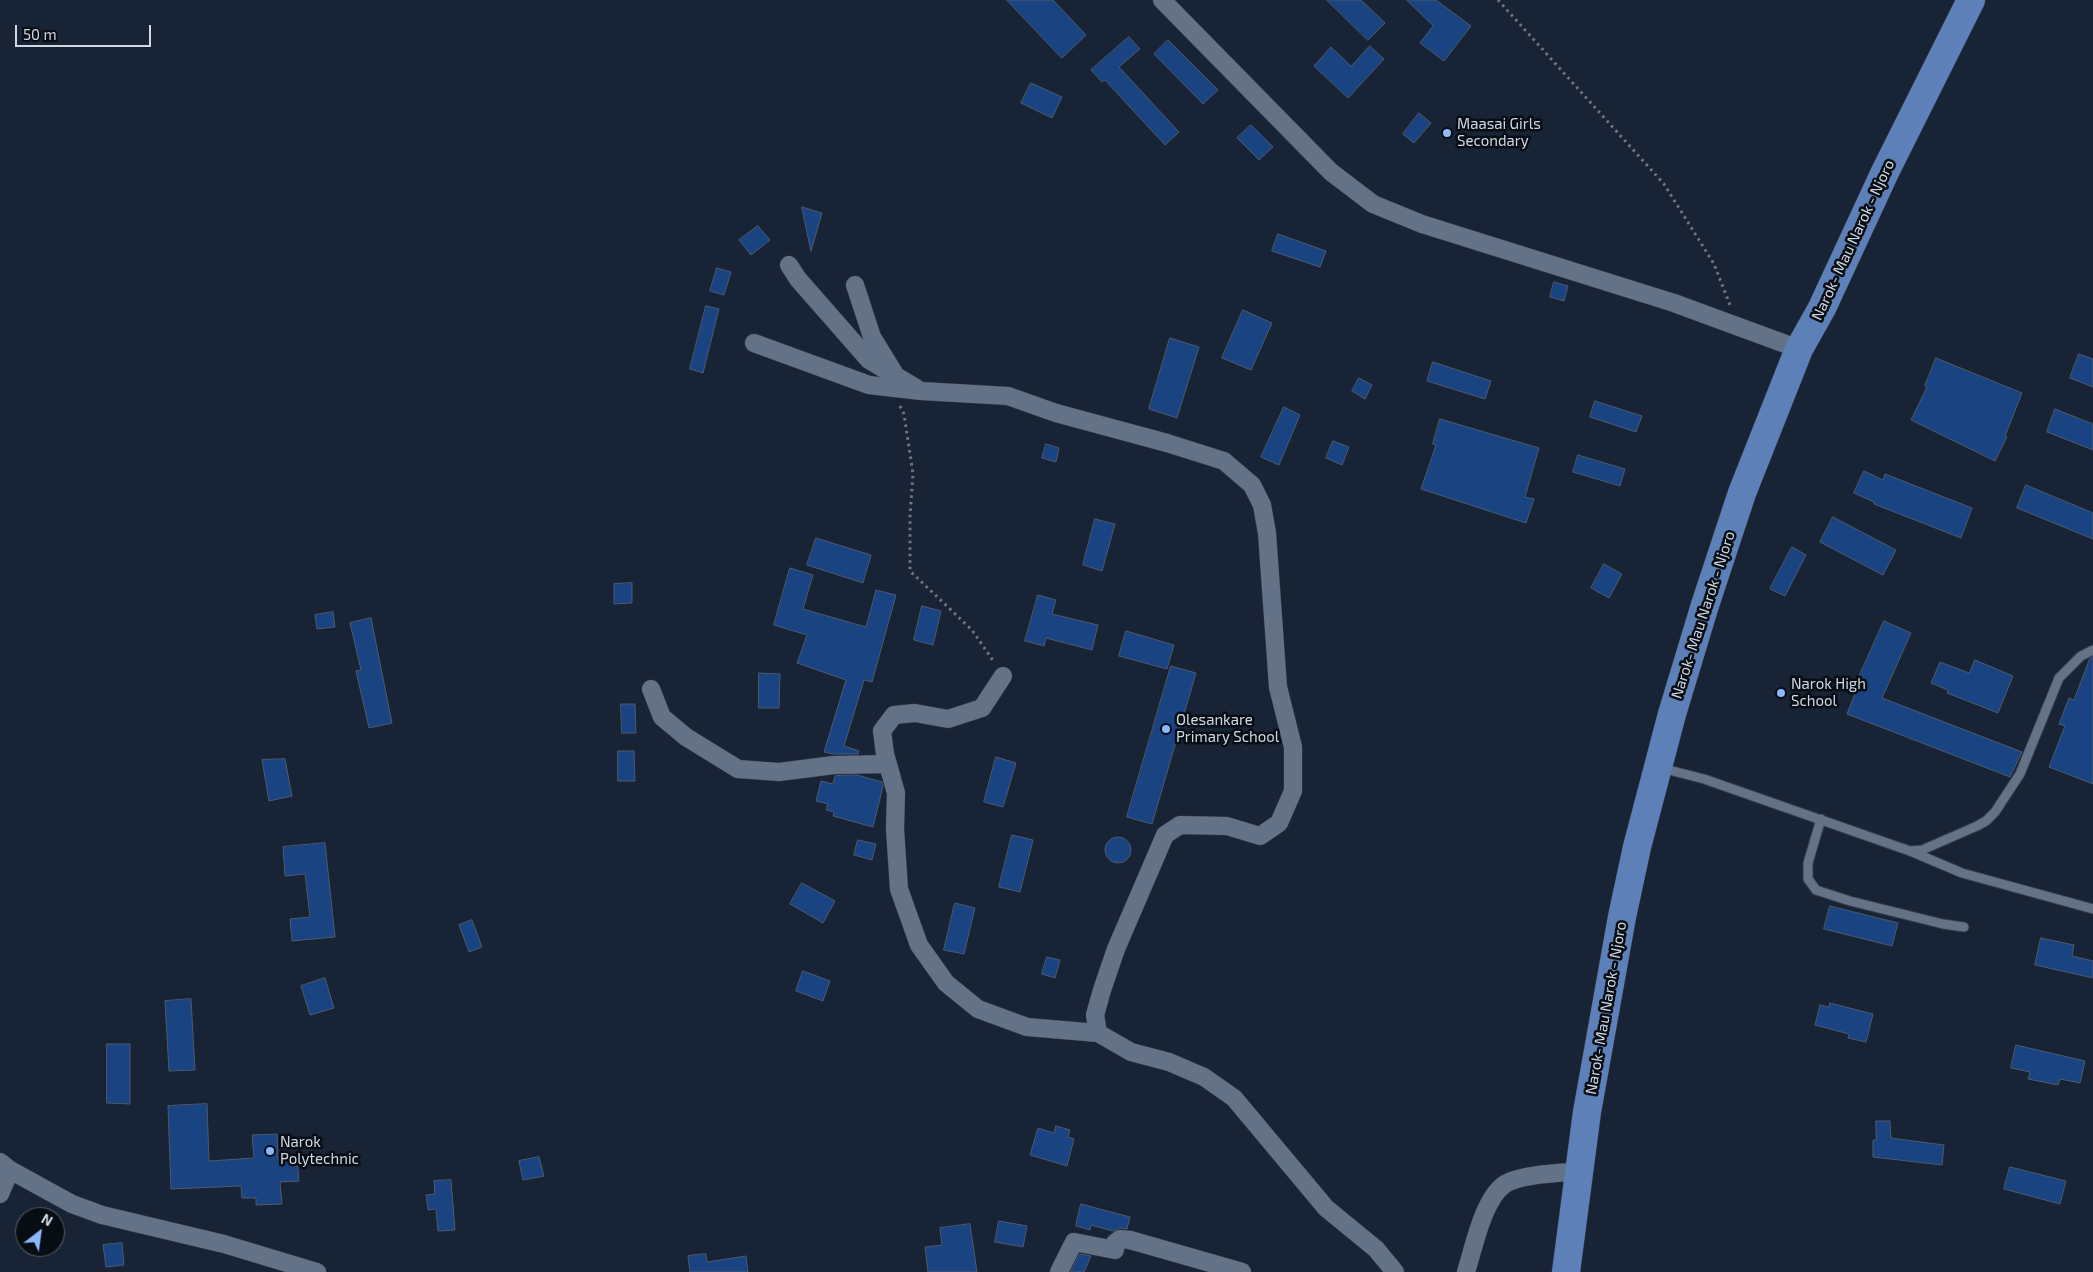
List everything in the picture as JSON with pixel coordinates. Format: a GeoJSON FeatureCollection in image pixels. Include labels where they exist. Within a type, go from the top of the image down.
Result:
{"type":"FeatureCollection","features":[{"type":"Feature","properties":{"kind":"highway","name":"Narok- Mau Narok - Njoro"},"geometry":{"type":"LineString","coordinates":[[1566,1272],[1578,1172],[1622,916],[1641,832],[1672,714],[1696,633],[1742,494],[1799,349],[1822,308],[1885,172],[1971,0]]}},
{"type":"Feature","properties":{"kind":"street"},"geometry":{"type":"LineString","coordinates":[[1162,0],[1331,172],[1373,204],[1422,224],[1674,303],[1799,349]]}},
{"type":"Feature","properties":{"kind":"street"},"geometry":{"type":"LineString","coordinates":[[789,265],[798,279],[869,360],[893,382],[921,391],[1008,396],[1056,413],[1167,442],[1224,461],[1252,484],[1262,505],[1272,573],[1278,687],[1294,747],[1293,791],[1279,823],[1260,836],[1227,826],[1180,825],[1165,836],[1116,949],[1102,990],[1096,1015],[1098,1032]]}},
{"type":"Feature","properties":{"kind":"street"},"geometry":{"type":"LineString","coordinates":[[855,285],[872,337],[893,382]]}},
{"type":"Feature","properties":{"kind":"street"},"geometry":{"type":"LineString","coordinates":[[754,342],[869,385],[893,382]]}},
{"type":"Feature","properties":{"kind":"street"},"geometry":{"type":"LineString","coordinates":[[1003,676],[982,708],[948,719],[915,713],[894,715],[882,731],[896,793],[895,829],[899,889],[918,944],[946,983],[978,1008],[1027,1027],[1098,1032],[1131,1052],[1169,1062],[1204,1077],[1234,1098],[1326,1208],[1376,1249],[1395,1272]]}},
{"type":"Feature","properties":{"kind":"street"},"geometry":{"type":"LineString","coordinates":[[651,688],[662,717],[686,738],[738,769],[779,772],[834,765],[888,764]]}},
{"type":"Feature","properties":{"kind":"street"},"geometry":{"type":"LineString","coordinates":[[0,1194],[5,1166],[72,1204],[102,1215],[224,1244],[317,1272]]}},
{"type":"Feature","properties":{"kind":"street"},"geometry":{"type":"LineString","coordinates":[[1466,1272],[1481,1224],[1493,1195],[1506,1184],[1531,1176],[1578,1172]]}},
{"type":"Feature","properties":{"kind":"street"},"geometry":{"type":"LineString","coordinates":[[1059,1272],[1074,1242],[1115,1250],[1115,1244],[1120,1239],[1130,1240],[1242,1272]]}},
{"type":"Feature","properties":{"kind":"lane"},"geometry":{"type":"LineString","coordinates":[[1910,851],[1928,848],[1977,826],[1986,821],[1995,812],[2020,774],[2059,678],[2081,656],[2093,650]]}},
{"type":"Feature","properties":{"kind":"lane"},"geometry":{"type":"LineString","coordinates":[[1659,768],[1704,779],[1821,819],[1910,851],[1962,873],[2093,909]]}},
{"type":"Feature","properties":{"kind":"lane"},"geometry":{"type":"LineString","coordinates":[[1821,819],[1808,863],[1808,879],[1816,890],[1897,913],[1964,927]]}},
{"type":"Feature","properties":{"kind":"path"},"geometry":{"type":"LineString","coordinates":[[1498,0],[1664,184],[1714,264],[1739,327]]}},
{"type":"Feature","properties":{"kind":"path"},"geometry":{"type":"LineString","coordinates":[[893,382],[904,414],[913,474],[910,516],[910,571],[972,630],[1003,676]]}},
{"type":"Feature","properties":{"kind":"building"},"geometry":{"type":"Polygon","coordinates":[[[1007,0],[1053,0],[1086,35],[1062,58],[1007,0]]]}},
{"type":"Feature","properties":{"kind":"building"},"geometry":{"type":"Polygon","coordinates":[[[1327,0],[1361,0],[1385,23],[1368,40],[1327,0]]]}},
{"type":"Feature","properties":{"kind":"building"},"geometry":{"type":"Polygon","coordinates":[[[1407,0],[1436,0],[1471,26],[1444,61],[1420,43],[1433,26],[1407,0]]]}},
{"type":"Feature","properties":{"kind":"building"},"geometry":{"type":"Polygon","coordinates":[[[1129,37],[1140,49],[1119,67],[1179,132],[1165,145],[1105,80],[1102,82],[1091,70],[1129,37]]]}},
{"type":"Feature","properties":{"kind":"building"},"geometry":{"type":"Polygon","coordinates":[[[1168,40],[1218,90],[1203,104],[1154,54],[1168,40]]]}},
{"type":"Feature","properties":{"kind":"building"},"geometry":{"type":"Polygon","coordinates":[[[1370,46],[1384,59],[1348,98],[1314,66],[1331,47],[1351,66],[1370,46]]]}},
{"type":"Feature","properties":{"kind":"building"},"geometry":{"type":"Polygon","coordinates":[[[1031,83],[1062,97],[1052,118],[1021,103],[1031,83]]]}},
{"type":"Feature","properties":{"kind":"building"},"geometry":{"type":"Polygon","coordinates":[[[1419,113],[1431,123],[1414,143],[1403,134],[1419,113]]]}},
{"type":"Feature","properties":{"kind":"building"},"geometry":{"type":"Polygon","coordinates":[[[1251,125],[1273,147],[1259,160],[1237,138],[1251,125]]]}},
{"type":"Feature","properties":{"kind":"building"},"geometry":{"type":"Polygon","coordinates":[[[802,207],[822,213],[811,251],[802,207]]]}},
{"type":"Feature","properties":{"kind":"building"},"geometry":{"type":"Polygon","coordinates":[[[758,226],[770,240],[751,255],[739,240],[758,226]]]}},
{"type":"Feature","properties":{"kind":"building"},"geometry":{"type":"Polygon","coordinates":[[[1278,234],[1326,251],[1320,267],[1272,251],[1278,234]]]}},
{"type":"Feature","properties":{"kind":"building"},"geometry":{"type":"Polygon","coordinates":[[[717,268],[731,272],[724,295],[710,291],[717,268]]]}},
{"type":"Feature","properties":{"kind":"building"},"geometry":{"type":"Polygon","coordinates":[[[1554,282],[1568,286],[1564,301],[1550,297],[1554,282]]]}},
{"type":"Feature","properties":{"kind":"building"},"geometry":{"type":"Polygon","coordinates":[[[706,306],[719,309],[703,373],[690,369],[706,306]]]}},
{"type":"Feature","properties":{"kind":"building"},"geometry":{"type":"Polygon","coordinates":[[[1243,310],[1272,323],[1251,370],[1222,358],[1243,310]]]}},
{"type":"Feature","properties":{"kind":"building"},"geometry":{"type":"Polygon","coordinates":[[[1170,338],[1199,347],[1177,418],[1149,409],[1170,338]]]}},
{"type":"Feature","properties":{"kind":"building"},"geometry":{"type":"Polygon","coordinates":[[[2079,354],[2093,359],[2093,387],[2070,378],[2079,354]]]}},
{"type":"Feature","properties":{"kind":"building"},"geometry":{"type":"Polygon","coordinates":[[[1936,358],[2022,393],[2005,436],[2007,437],[1995,461],[1911,420],[1927,387],[1925,386],[1936,358]]]}},
{"type":"Feature","properties":{"kind":"building"},"geometry":{"type":"Polygon","coordinates":[[[1433,362],[1491,381],[1485,399],[1427,381],[1433,362]]]}},
{"type":"Feature","properties":{"kind":"building"},"geometry":{"type":"Polygon","coordinates":[[[1359,378],[1372,385],[1365,399],[1352,391],[1359,378]]]}},
{"type":"Feature","properties":{"kind":"building"},"geometry":{"type":"Polygon","coordinates":[[[1595,401],[1642,416],[1636,432],[1590,417],[1595,401]]]}},
{"type":"Feature","properties":{"kind":"building"},"geometry":{"type":"Polygon","coordinates":[[[1284,407],[1300,415],[1279,465],[1261,457],[1284,407]]]}},
{"type":"Feature","properties":{"kind":"building"},"geometry":{"type":"Polygon","coordinates":[[[2055,409],[2093,424],[2093,450],[2047,432],[2055,409]]]}},
{"type":"Feature","properties":{"kind":"building"},"geometry":{"type":"Polygon","coordinates":[[[1440,419],[1539,448],[1525,497],[1534,499],[1526,523],[1421,489],[1436,445],[1433,444],[1440,419]]]}},
{"type":"Feature","properties":{"kind":"building"},"geometry":{"type":"Polygon","coordinates":[[[1333,441],[1349,447],[1342,465],[1326,458],[1333,441]]]}},
{"type":"Feature","properties":{"kind":"building"},"geometry":{"type":"Polygon","coordinates":[[[1046,444],[1059,448],[1056,462],[1042,458],[1046,444]]]}},
{"type":"Feature","properties":{"kind":"building"},"geometry":{"type":"Polygon","coordinates":[[[1578,455],[1625,469],[1620,486],[1573,472],[1578,455]]]}},
{"type":"Feature","properties":{"kind":"building"},"geometry":{"type":"Polygon","coordinates":[[[1864,471],[1883,480],[1885,474],[1972,508],[1961,538],[1874,504],[1874,502],[1854,493],[1864,471]]]}},
{"type":"Feature","properties":{"kind":"building"},"geometry":{"type":"Polygon","coordinates":[[[2026,485],[2093,513],[2093,539],[2017,508],[2026,485]]]}},
{"type":"Feature","properties":{"kind":"building"},"geometry":{"type":"Polygon","coordinates":[[[1833,517],[1896,550],[1883,575],[1820,542],[1833,517]]]}},
{"type":"Feature","properties":{"kind":"building"},"geometry":{"type":"Polygon","coordinates":[[[1095,519],[1115,524],[1102,571],[1083,565],[1095,519]]]}},
{"type":"Feature","properties":{"kind":"building"},"geometry":{"type":"Polygon","coordinates":[[[816,538],[871,555],[863,583],[807,565],[816,538]]]}},
{"type":"Feature","properties":{"kind":"building"},"geometry":{"type":"Polygon","coordinates":[[[1792,547],[1806,555],[1785,596],[1770,589],[1792,547]]]}},
{"type":"Feature","properties":{"kind":"building"},"geometry":{"type":"Polygon","coordinates":[[[1604,564],[1622,574],[1609,598],[1591,588],[1604,564]]]}},
{"type":"Feature","properties":{"kind":"building"},"geometry":{"type":"Polygon","coordinates":[[[790,568],[813,575],[803,609],[866,627],[876,590],[896,595],[872,682],[864,680],[844,746],[859,751],[858,754],[824,752],[846,680],[797,663],[807,635],[774,625],[790,568]]]}},
{"type":"Feature","properties":{"kind":"building"},"geometry":{"type":"Polygon","coordinates":[[[632,583],[632,603],[614,604],[614,584],[632,583]]]}},
{"type":"Feature","properties":{"kind":"building"},"geometry":{"type":"Polygon","coordinates":[[[1038,595],[1056,600],[1052,614],[1098,625],[1092,650],[1046,638],[1044,646],[1025,641],[1038,595]]]}},
{"type":"Feature","properties":{"kind":"building"},"geometry":{"type":"Polygon","coordinates":[[[922,606],[941,611],[933,645],[914,640],[922,606]]]}},
{"type":"Feature","properties":{"kind":"building"},"geometry":{"type":"Polygon","coordinates":[[[333,612],[335,627],[317,629],[315,615],[333,612]]]}},
{"type":"Feature","properties":{"kind":"building"},"geometry":{"type":"Polygon","coordinates":[[[371,618],[392,723],[369,728],[356,671],[361,670],[350,623],[371,618]]]}},
{"type":"Feature","properties":{"kind":"building"},"geometry":{"type":"Polygon","coordinates":[[[1884,621],[1911,633],[1882,698],[2022,752],[2010,777],[1847,714],[1861,678],[1859,677],[1884,621]]]}},
{"type":"Feature","properties":{"kind":"building"},"geometry":{"type":"Polygon","coordinates":[[[1126,631],[1174,645],[1167,669],[1119,656],[1126,631]]]}},
{"type":"Feature","properties":{"kind":"building"},"geometry":{"type":"Polygon","coordinates":[[[2093,657],[2093,784],[2049,767],[2065,726],[2059,724],[2069,698],[2074,700],[2090,658],[2093,657]]]}},
{"type":"Feature","properties":{"kind":"building"},"geometry":{"type":"Polygon","coordinates":[[[1975,660],[2013,676],[1998,713],[1947,693],[1948,690],[1931,683],[1940,662],[1969,673],[1975,660]]]}},
{"type":"Feature","properties":{"kind":"building"},"geometry":{"type":"Polygon","coordinates":[[[1171,666],[1196,673],[1152,824],[1127,817],[1171,666]]]}},
{"type":"Feature","properties":{"kind":"building"},"geometry":{"type":"Polygon","coordinates":[[[759,673],[780,674],[779,708],[759,708],[759,673]]]}},
{"type":"Feature","properties":{"kind":"building"},"geometry":{"type":"Polygon","coordinates":[[[621,704],[635,704],[636,733],[622,733],[621,704]]]}},
{"type":"Feature","properties":{"kind":"building"},"geometry":{"type":"Polygon","coordinates":[[[618,751],[634,751],[635,781],[618,781],[618,751]]]}},
{"type":"Feature","properties":{"kind":"building"},"geometry":{"type":"Polygon","coordinates":[[[996,757],[1016,763],[1003,807],[984,802],[996,757]]]}},
{"type":"Feature","properties":{"kind":"building"},"geometry":{"type":"Polygon","coordinates":[[[285,759],[292,796],[269,801],[262,760],[285,759]]]}},
{"type":"Feature","properties":{"kind":"building"},"geometry":{"type":"Polygon","coordinates":[[[857,775],[882,782],[883,786],[873,827],[833,816],[834,812],[826,810],[828,804],[816,801],[821,781],[833,784],[835,776],[857,775]]]}},
{"type":"Feature","properties":{"kind":"building"},"geometry":{"type":"Polygon","coordinates":[[[1012,835],[1033,840],[1020,892],[999,887],[1012,835]]]}},
{"type":"Feature","properties":{"kind":"building"},"geometry":{"type":"Polygon","coordinates":[[[1118,837],[1127,841],[1131,850],[1127,859],[1118,863],[1109,859],[1105,850],[1109,841],[1118,837]]]}},
{"type":"Feature","properties":{"kind":"building"},"geometry":{"type":"Polygon","coordinates":[[[858,840],[876,844],[872,860],[854,855],[858,840]]]}},
{"type":"Feature","properties":{"kind":"building"},"geometry":{"type":"Polygon","coordinates":[[[325,843],[335,937],[292,941],[290,919],[310,917],[305,874],[285,876],[283,847],[325,843]]]}},
{"type":"Feature","properties":{"kind":"building"},"geometry":{"type":"Polygon","coordinates":[[[802,883],[835,901],[823,923],[790,904],[802,883]]]}},
{"type":"Feature","properties":{"kind":"building"},"geometry":{"type":"Polygon","coordinates":[[[955,903],[975,908],[964,954],[944,950],[955,903]]]}},
{"type":"Feature","properties":{"kind":"building"},"geometry":{"type":"Polygon","coordinates":[[[1830,906],[1898,923],[1892,946],[1824,929],[1830,906]]]}},
{"type":"Feature","properties":{"kind":"building"},"geometry":{"type":"Polygon","coordinates":[[[472,920],[482,947],[469,952],[459,925],[472,920]]]}},
{"type":"Feature","properties":{"kind":"building"},"geometry":{"type":"Polygon","coordinates":[[[2041,938],[2074,945],[2072,956],[2093,961],[2093,978],[2035,965],[2041,938]]]}},
{"type":"Feature","properties":{"kind":"building"},"geometry":{"type":"Polygon","coordinates":[[[1047,957],[1060,960],[1055,978],[1042,974],[1047,957]]]}},
{"type":"Feature","properties":{"kind":"building"},"geometry":{"type":"Polygon","coordinates":[[[803,971],[830,981],[823,1001],[796,991],[803,971]]]}},
{"type":"Feature","properties":{"kind":"building"},"geometry":{"type":"Polygon","coordinates":[[[325,978],[334,1008],[310,1015],[301,986],[325,978]]]}},
{"type":"Feature","properties":{"kind":"building"},"geometry":{"type":"Polygon","coordinates":[[[191,999],[195,1070],[169,1071],[165,1001],[191,999]]]}},
{"type":"Feature","properties":{"kind":"building"},"geometry":{"type":"Polygon","coordinates":[[[1830,1003],[1873,1014],[1866,1042],[1848,1038],[1849,1034],[1815,1025],[1820,1005],[1829,1007],[1830,1003]]]}},
{"type":"Feature","properties":{"kind":"building"},"geometry":{"type":"Polygon","coordinates":[[[107,1044],[130,1044],[130,1104],[107,1103],[107,1044]]]}},
{"type":"Feature","properties":{"kind":"building"},"geometry":{"type":"Polygon","coordinates":[[[2016,1045],[2085,1061],[2080,1083],[2060,1079],[2058,1085],[2028,1079],[2030,1072],[2011,1068],[2016,1045]]]}},
{"type":"Feature","properties":{"kind":"building"},"geometry":{"type":"Polygon","coordinates":[[[207,1104],[209,1161],[254,1158],[252,1135],[277,1134],[278,1160],[297,1159],[299,1181],[280,1182],[282,1204],[256,1205],[256,1198],[242,1198],[241,1186],[171,1189],[168,1106],[207,1104]]]}},
{"type":"Feature","properties":{"kind":"building"},"geometry":{"type":"Polygon","coordinates":[[[1876,1121],[1890,1121],[1891,1138],[1944,1145],[1942,1165],[1873,1157],[1873,1140],[1876,1140],[1876,1121]]]}},
{"type":"Feature","properties":{"kind":"building"},"geometry":{"type":"Polygon","coordinates":[[[1056,1126],[1070,1130],[1068,1137],[1074,1139],[1067,1166],[1030,1155],[1038,1128],[1054,1133],[1056,1126]]]}},
{"type":"Feature","properties":{"kind":"building"},"geometry":{"type":"Polygon","coordinates":[[[539,1157],[544,1176],[523,1180],[519,1161],[539,1157]]]}},
{"type":"Feature","properties":{"kind":"building"},"geometry":{"type":"Polygon","coordinates":[[[2010,1167],[2066,1181],[2060,1204],[2004,1189],[2010,1167]]]}},
{"type":"Feature","properties":{"kind":"building"},"geometry":{"type":"Polygon","coordinates":[[[451,1180],[455,1230],[438,1231],[436,1209],[428,1210],[426,1195],[435,1194],[434,1181],[451,1180]]]}},
{"type":"Feature","properties":{"kind":"building"},"geometry":{"type":"Polygon","coordinates":[[[1081,1204],[1130,1217],[1127,1229],[1120,1228],[1113,1231],[1091,1225],[1090,1230],[1076,1226],[1081,1204]]]}},
{"type":"Feature","properties":{"kind":"building"},"geometry":{"type":"Polygon","coordinates":[[[999,1221],[1027,1226],[1023,1247],[995,1242],[999,1221]]]}},
{"type":"Feature","properties":{"kind":"building"},"geometry":{"type":"Polygon","coordinates":[[[970,1224],[977,1272],[928,1272],[925,1247],[942,1245],[940,1228],[970,1224]]]}},
{"type":"Feature","properties":{"kind":"building"},"geometry":{"type":"Polygon","coordinates":[[[122,1243],[124,1265],[106,1267],[103,1245],[122,1243]]]}},
{"type":"Feature","properties":{"kind":"building"},"geometry":{"type":"Polygon","coordinates":[[[706,1254],[707,1262],[746,1256],[748,1272],[690,1272],[688,1256],[706,1254]]]}},
{"type":"Feature","properties":{"kind":"building"},"geometry":{"type":"Polygon","coordinates":[[[1080,1254],[1091,1256],[1084,1272],[1071,1272],[1080,1254]]]}},
{"type":"Feature","properties":{"kind":"place","name":"Maasai Girls Secondary"},"geometry":{"type":"Point","coordinates":[1447,133]}},
{"type":"Feature","properties":{"kind":"place","name":"Narok High School"},"geometry":{"type":"Point","coordinates":[1781,693]}},
{"type":"Feature","properties":{"kind":"place","name":"Olesankare Primary School"},"geometry":{"type":"Point","coordinates":[1166,729]}},
{"type":"Feature","properties":{"kind":"place","name":"Narok Polytechnic"},"geometry":{"type":"Point","coordinates":[270,1151]}}]}
